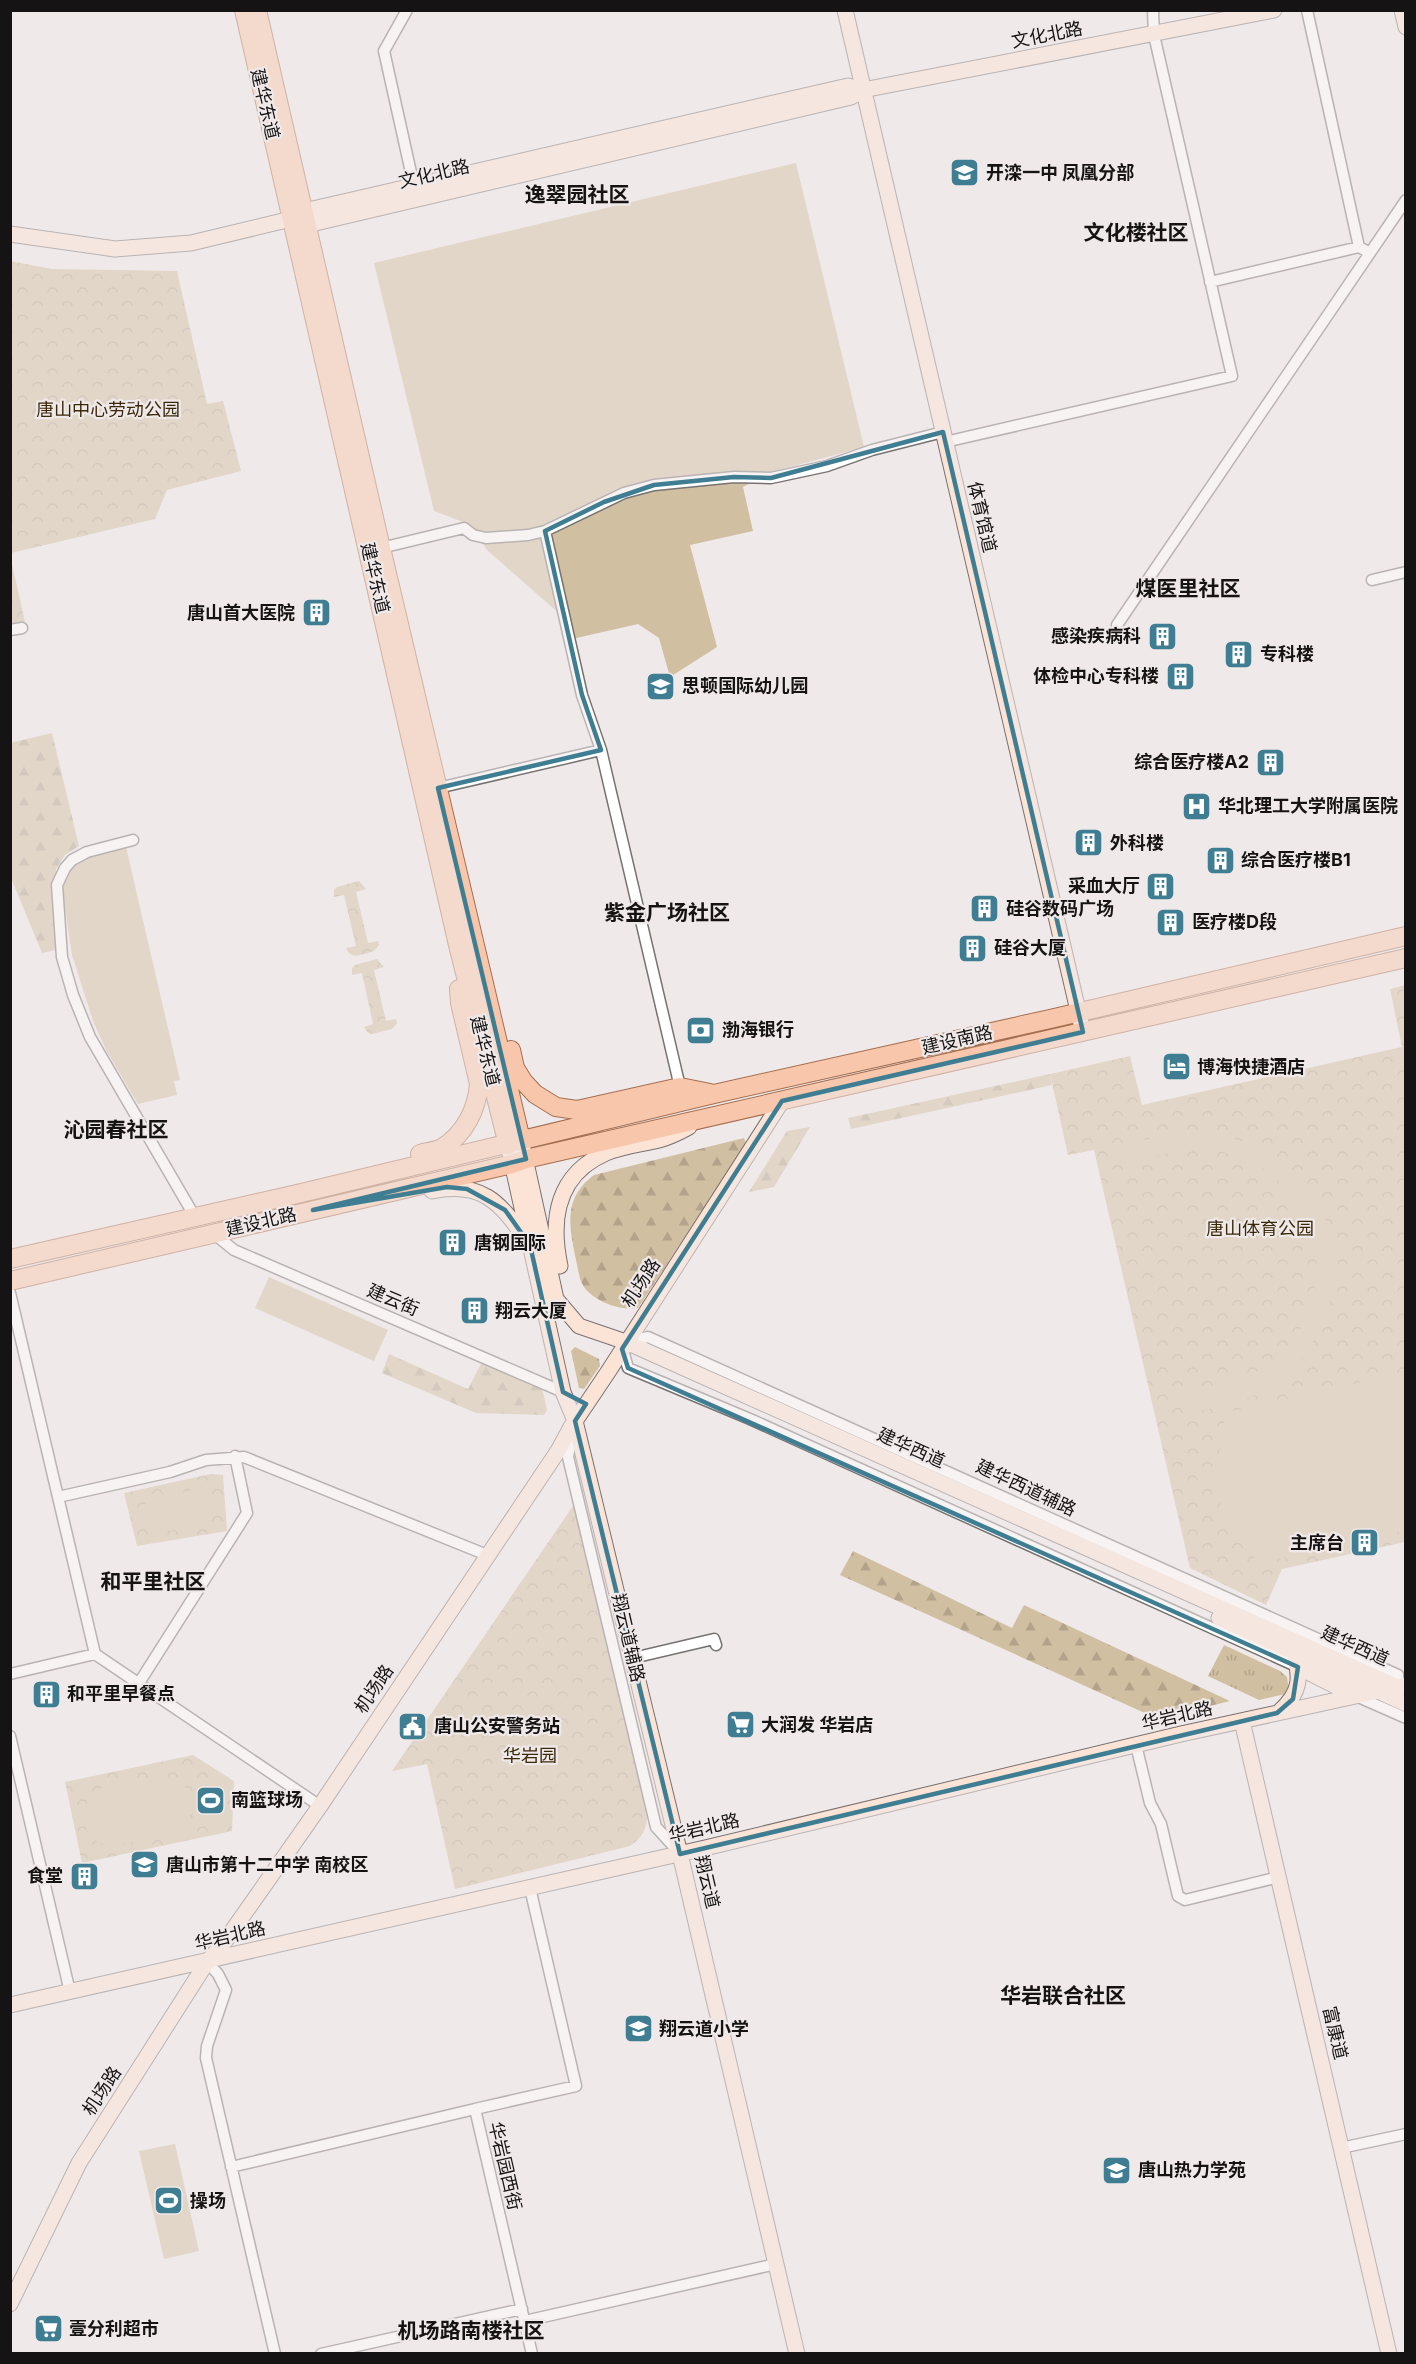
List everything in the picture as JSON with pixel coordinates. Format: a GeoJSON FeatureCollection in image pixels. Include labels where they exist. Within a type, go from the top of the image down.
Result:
{"type":"FeatureCollection","features":[{"type":"Feature","properties":{"kind":"main road","name":"建华东道"},"geometry":{"type":"LineString","coordinates":[[244,10],[301,218],[381,548],[438,788],[466,943]]}},
{"type":"Feature","properties":{"kind":"main road","name":"建华东道"},"geometry":{"type":"LineString","coordinates":[[257,10],[301,218],[466,943],[515,1142]]}},
{"type":"Feature","properties":{"kind":"main road","name":"建设南路"},"geometry":{"type":"LineString","coordinates":[[515,1142],[714,1094],[1078,1013],[1406,936]]}},
{"type":"Feature","properties":{"kind":"main road"},"geometry":{"type":"LineString","coordinates":[[466,943],[493,980],[515,1068],[523,1081],[547,1102],[556,1107],[577,1110],[681,1087],[714,1094]]}},
{"type":"Feature","properties":{"kind":"main road"},"geometry":{"type":"LineString","coordinates":[[297,1194],[355,1171],[441,1148],[460,1132],[468,1121],[478,1098],[479,1084],[460,1003],[466,943]]}},
{"type":"Feature","properties":{"kind":"main road","name":"建设南路"},"geometry":{"type":"LineString","coordinates":[[519,1162],[1406,958]]}},
{"type":"Feature","properties":{"kind":"main road","name":"建设北路"},"geometry":{"type":"LineString","coordinates":[[10,1259],[515,1142]]}},
{"type":"Feature","properties":{"kind":"main road","name":"建设北路"},"geometry":{"type":"LineString","coordinates":[[10,1281],[519,1162]]}},
{"type":"Feature","properties":{"kind":"street"},"geometry":{"type":"LineString","coordinates":[[407,10],[384,51],[414,186]]}},
{"type":"Feature","properties":{"kind":"street","name":"体育馆道"},"geometry":{"type":"LineString","coordinates":[[845,10],[1083,1032]]}},
{"type":"Feature","properties":{"kind":"street"},"geometry":{"type":"LineString","coordinates":[[381,548],[464,528],[473,535],[486,538],[545,531],[604,502],[654,485],[734,477],[771,478],[827,466],[872,450],[1232,376],[1154,35],[1153,10]]}},
{"type":"Feature","properties":{"kind":"street","name":"文化北路"},"geometry":{"type":"LineString","coordinates":[[10,234],[115,249],[191,243],[851,97],[863,90],[1274,10]]}},
{"type":"Feature","properties":{"kind":"street"},"geometry":{"type":"LineString","coordinates":[[1307,10],[1359,247]]}},
{"type":"Feature","properties":{"kind":"street"},"geometry":{"type":"LineString","coordinates":[[1402,10],[1406,27]]}},
{"type":"Feature","properties":{"kind":"street","name":"文化北路"},"geometry":{"type":"LineString","coordinates":[[301,218],[414,186],[848,86],[863,90]]}},
{"type":"Feature","properties":{"kind":"street"},"geometry":{"type":"LineString","coordinates":[[1117,625],[1406,201]]}},
{"type":"Feature","properties":{"kind":"street"},"geometry":{"type":"LineString","coordinates":[[1210,282],[1359,247],[1370,253]]}},
{"type":"Feature","properties":{"kind":"street"},"geometry":{"type":"LineString","coordinates":[[545,531],[582,695],[601,750],[681,1087]]}},
{"type":"Feature","properties":{"kind":"street"},"geometry":{"type":"LineString","coordinates":[[1372,580],[1406,572]]}},
{"type":"Feature","properties":{"kind":"street"},"geometry":{"type":"LineString","coordinates":[[10,630],[22,628]]}},
{"type":"Feature","properties":{"kind":"street"},"geometry":{"type":"LineString","coordinates":[[438,788],[601,750]]}},
{"type":"Feature","properties":{"kind":"street"},"geometry":{"type":"LineString","coordinates":[[133,840],[87,852],[72,860],[65,868],[57,885],[62,957],[73,995],[90,1037],[195,1217]]}},
{"type":"Feature","properties":{"kind":"street","name":"机场路"},"geometry":{"type":"LineString","coordinates":[[10,2304],[79,2163],[207,1962],[223,1944],[320,1806],[558,1451],[575,1421],[609,1372],[782,1101]]}},
{"type":"Feature","properties":{"kind":"street"},"geometry":{"type":"LineString","coordinates":[[579,1326],[566,1295],[556,1247],[558,1203],[567,1186],[580,1170],[607,1153],[663,1139],[715,1116]]}},
{"type":"Feature","properties":{"kind":"street","name":"建华西道"},"geometry":{"type":"LineString","coordinates":[[515,1142],[530,1245],[563,1392],[575,1421]]}},
{"type":"Feature","properties":{"kind":"street","name":"建华西道"},"geometry":{"type":"LineString","coordinates":[[519,1162],[556,1299],[579,1326],[609,1337],[624,1346],[1406,1704]]}},
{"type":"Feature","properties":{"kind":"street"},"geometry":{"type":"LineString","coordinates":[[313,1210],[377,1202],[447,1188],[467,1189],[493,1200],[505,1210],[530,1245]]}},
{"type":"Feature","properties":{"kind":"street","name":"建云街"},"geometry":{"type":"LineString","coordinates":[[213,1233],[234,1250],[563,1392]]}},
{"type":"Feature","properties":{"kind":"street"},"geometry":{"type":"LineString","coordinates":[[10,1293],[95,1654],[320,1806]]}},
{"type":"Feature","properties":{"kind":"street"},"geometry":{"type":"LineString","coordinates":[[609,1337],[614,1356],[609,1372]]}},
{"type":"Feature","properties":{"kind":"street"},"geometry":{"type":"LineString","coordinates":[[624,1346],[628,1368],[750,1419],[1406,1718]]}},
{"type":"Feature","properties":{"kind":"street","name":"建华西道"},"geometry":{"type":"LineString","coordinates":[[624,1346],[1403,1688]]}},
{"type":"Feature","properties":{"kind":"street"},"geometry":{"type":"LineString","coordinates":[[563,1392],[577,1400],[588,1401]]}},
{"type":"Feature","properties":{"kind":"street","name":"翔云道"},"geometry":{"type":"LineString","coordinates":[[575,1421],[680,1854],[797,2354]]}},
{"type":"Feature","properties":{"kind":"street","name":"翔云道辅路"},"geometry":{"type":"LineString","coordinates":[[575,1421],[568,1457],[656,1827],[680,1854]]}},
{"type":"Feature","properties":{"kind":"street"},"geometry":{"type":"LineString","coordinates":[[139,1683],[247,1513],[235,1456]]}},
{"type":"Feature","properties":{"kind":"street"},"geometry":{"type":"LineString","coordinates":[[58,1497],[170,1472],[206,1460],[244,1457],[487,1555]]}},
{"type":"Feature","properties":{"kind":"street"},"geometry":{"type":"LineString","coordinates":[[633,1658],[714,1639],[716,1645]]}},
{"type":"Feature","properties":{"kind":"street"},"geometry":{"type":"LineString","coordinates":[[1277,1713],[1293,1699],[1299,1682],[1294,1652]]}},
{"type":"Feature","properties":{"kind":"street"},"geometry":{"type":"LineString","coordinates":[[10,1674],[95,1654]]}},
{"type":"Feature","properties":{"kind":"street","name":"华岩北路"},"geometry":{"type":"LineString","coordinates":[[10,2005],[680,1854],[1136,1745],[1355,1696],[1403,1688]]}},
{"type":"Feature","properties":{"kind":"street","name":"富康道"},"geometry":{"type":"LineString","coordinates":[[1242,1721],[1389,2354]]}},
{"type":"Feature","properties":{"kind":"street"},"geometry":{"type":"LineString","coordinates":[[10,1736],[70,1992]]}},
{"type":"Feature","properties":{"kind":"street"},"geometry":{"type":"LineString","coordinates":[[1136,1745],[1150,1803],[1161,1824],[1178,1896],[1185,1900],[1279,1877]]}},
{"type":"Feature","properties":{"kind":"street","name":"华岩园西街"},"geometry":{"type":"LineString","coordinates":[[530,1888],[576,2086],[475,2109],[532,2354]]}},
{"type":"Feature","properties":{"kind":"street"},"geometry":{"type":"LineString","coordinates":[[207,1962],[218,1974],[226,1990],[207,2046],[207,2058],[275,2354]]}},
{"type":"Feature","properties":{"kind":"street"},"geometry":{"type":"LineString","coordinates":[[231,2167],[475,2109]]}},
{"type":"Feature","properties":{"kind":"street"},"geometry":{"type":"LineString","coordinates":[[1341,2148],[1406,2134]]}},
{"type":"Feature","properties":{"kind":"street"},"geometry":{"type":"LineString","coordinates":[[525,2321],[776,2264]]}},
{"type":"Feature","properties":{"kind":"street"},"geometry":{"type":"LineString","coordinates":[[321,2354],[522,2309]]}},
{"type":"Feature","properties":{"kind":"highlighted area"},"geometry":{"type":"Polygon","coordinates":[[[943,432],[1083,1032],[782,1101],[622,1349],[628,1368],[1298,1667],[1293,1699],[1277,1713],[680,1854],[575,1421],[586,1404],[563,1392],[530,1245],[505,1210],[467,1189],[447,1187],[313,1210],[526,1159],[438,788],[601,750],[582,695],[545,531],[604,502],[654,485],[734,477],[771,478],[943,432]]]}},
{"type":"Feature","properties":{"kind":"green space"},"geometry":{"type":"Polygon","coordinates":[[[796,163],[864,447],[768,473],[743,487],[753,531],[690,545],[717,647],[670,677],[659,638],[638,624],[572,639],[570,623],[487,550],[471,525],[434,511],[374,263],[796,163]]]}},
{"type":"Feature","properties":{"kind":"green space","name":"唐山中心劳动公园"},"geometry":{"type":"Polygon","coordinates":[[[10,261],[52,269],[177,271],[207,404],[223,401],[241,471],[167,490],[155,519],[11,553],[10,261]]]}},
{"type":"Feature","properties":{"kind":"green space"},"geometry":{"type":"Polygon","coordinates":[[[10,555],[27,631],[11,635],[10,635],[10,555]]]}},
{"type":"Feature","properties":{"kind":"green space"},"geometry":{"type":"Polygon","coordinates":[[[52,733],[79,846],[65,855],[56,869],[60,949],[42,953],[11,878],[10,743],[52,733]]]}},
{"type":"Feature","properties":{"kind":"green space"},"geometry":{"type":"Polygon","coordinates":[[[126,847],[180,1080],[174,1081],[177,1095],[138,1104],[106,1050],[93,1021],[72,955],[62,889],[66,871],[82,859],[126,847]]]}},
{"type":"Feature","properties":{"kind":"green space"},"geometry":{"type":"Polygon","coordinates":[[[359,881],[366,889],[356,892],[368,943],[378,941],[379,945],[374,951],[354,955],[346,948],[356,946],[344,895],[334,897],[334,890],[337,887],[359,881]]]}},
{"type":"Feature","properties":{"kind":"green space"},"geometry":{"type":"Polygon","coordinates":[[[377,959],[384,967],[374,970],[386,1021],[396,1019],[397,1023],[392,1029],[372,1034],[368,1033],[364,1027],[373,1024],[362,973],[352,975],[352,968],[355,965],[377,959]]]}},
{"type":"Feature","properties":{"kind":"green space","name":"唐山体育公园"},"geometry":{"type":"Polygon","coordinates":[[[1405,985],[1405,1542],[1282,1569],[1266,1605],[1190,1568],[1094,1150],[1068,1155],[1050,1074],[1130,1056],[1142,1105],[1402,1047],[1390,989],[1405,985]]]}},
{"type":"Feature","properties":{"kind":"green space"},"geometry":{"type":"Polygon","coordinates":[[[1050,1074],[1052,1085],[851,1129],[848,1118],[1050,1074]]]}},
{"type":"Feature","properties":{"kind":"green space"},"geometry":{"type":"Polygon","coordinates":[[[810,1127],[774,1187],[749,1192],[787,1131],[810,1127]]]}},
{"type":"Feature","properties":{"kind":"green space"},"geometry":{"type":"Polygon","coordinates":[[[1191,1133],[1244,1142],[1269,1153],[1291,1168],[1325,1217],[1332,1238],[1334,1260],[1329,1303],[1322,1323],[1313,1342],[1286,1375],[1249,1398],[1186,1414],[1182,1395],[1245,1377],[1264,1367],[1290,1344],[1307,1317],[1316,1287],[1316,1255],[1308,1225],[1293,1197],[1270,1174],[1240,1157],[1212,1151],[1184,1151],[1128,1163],[1123,1145],[1165,1135],[1191,1133]]]}},
{"type":"Feature","properties":{"kind":"green space"},"geometry":{"type":"Polygon","coordinates":[[[744,1138],[746,1144],[638,1308],[624,1308],[601,1301],[584,1287],[573,1248],[570,1224],[573,1203],[584,1184],[594,1175],[744,1138]]]}},
{"type":"Feature","properties":{"kind":"green space"},"geometry":{"type":"Polygon","coordinates":[[[269,1277],[388,1330],[374,1361],[255,1308],[269,1277]]]}},
{"type":"Feature","properties":{"kind":"green space"},"geometry":{"type":"Polygon","coordinates":[[[575,1347],[599,1359],[600,1366],[584,1389],[579,1388],[571,1351],[575,1347]]]}},
{"type":"Feature","properties":{"kind":"green space"},"geometry":{"type":"Polygon","coordinates":[[[389,1354],[468,1389],[482,1362],[542,1388],[547,1410],[544,1415],[476,1413],[382,1373],[389,1354]]]}},
{"type":"Feature","properties":{"kind":"green space"},"geometry":{"type":"Polygon","coordinates":[[[1396,1374],[1405,1374],[1405,1531],[1255,1564],[1250,1538],[1228,1521],[1215,1491],[1216,1461],[1226,1432],[1222,1414],[1396,1374]]]}},
{"type":"Feature","properties":{"kind":"green space"},"geometry":{"type":"Polygon","coordinates":[[[211,1474],[223,1475],[227,1531],[137,1546],[124,1493],[211,1474]]]}},
{"type":"Feature","properties":{"kind":"green space"},"geometry":{"type":"Polygon","coordinates":[[[194,1490],[204,1492],[212,1504],[212,1513],[203,1525],[157,1533],[145,1527],[141,1514],[146,1501],[194,1490]]]}},
{"type":"Feature","properties":{"kind":"green space","name":"华岩园"},"geometry":{"type":"Polygon","coordinates":[[[577,1500],[647,1808],[646,1825],[639,1838],[630,1846],[455,1889],[427,1764],[392,1771],[577,1500]]]}},
{"type":"Feature","properties":{"kind":"green space"},"geometry":{"type":"Polygon","coordinates":[[[853,1551],[1012,1628],[1024,1605],[1230,1701],[1158,1719],[840,1575],[853,1551]]]}},
{"type":"Feature","properties":{"kind":"green space"},"geometry":{"type":"Polygon","coordinates":[[[1224,1645],[1280,1671],[1287,1677],[1289,1691],[1259,1700],[1208,1676],[1224,1645]]]}},
{"type":"Feature","properties":{"kind":"green space"},"geometry":{"type":"Polygon","coordinates":[[[193,1755],[234,1781],[232,1831],[82,1863],[65,1782],[193,1755]]]}},
{"type":"Feature","properties":{"kind":"green space"},"geometry":{"type":"Polygon","coordinates":[[[163,1776],[174,1779],[188,1792],[192,1809],[184,1826],[175,1833],[114,1846],[94,1839],[84,1823],[84,1813],[93,1795],[102,1788],[163,1776]]]}},
{"type":"Feature","properties":{"kind":"green space","name":"南篮球场"},"geometry":{"type":"Polygon","coordinates":[[[217,1777],[226,1819],[203,1824],[194,1782],[217,1777]]]}},
{"type":"Feature","properties":{"kind":"green space","name":"操场"},"geometry":{"type":"Polygon","coordinates":[[[175,2144],[199,2251],[164,2259],[139,2151],[175,2144]]]}},
{"type":"Feature","properties":{"kind":"place","name":"开滦一中 凤凰分部"},"geometry":{"type":"Point","coordinates":[965,173]}},
{"type":"Feature","properties":{"kind":"place","name":"唐山首大医院"},"geometry":{"type":"Point","coordinates":[316,613]}},
{"type":"Feature","properties":{"kind":"place","name":"感染疾病科"},"geometry":{"type":"Point","coordinates":[1162,636]}},
{"type":"Feature","properties":{"kind":"place","name":"专科楼"},"geometry":{"type":"Point","coordinates":[1239,654]}},
{"type":"Feature","properties":{"kind":"place","name":"体检中心专科楼"},"geometry":{"type":"Point","coordinates":[1180,676]}},
{"type":"Feature","properties":{"kind":"place","name":"思顿国际幼儿园"},"geometry":{"type":"Point","coordinates":[661,686]}},
{"type":"Feature","properties":{"kind":"place","name":"综合医疗楼A2"},"geometry":{"type":"Point","coordinates":[1270,762]}},
{"type":"Feature","properties":{"kind":"place","name":"华北理工大学附属医院"},"geometry":{"type":"Point","coordinates":[1197,806]}},
{"type":"Feature","properties":{"kind":"place","name":"外科楼"},"geometry":{"type":"Point","coordinates":[1089,843]}},
{"type":"Feature","properties":{"kind":"place","name":"综合医疗楼B1"},"geometry":{"type":"Point","coordinates":[1220,860]}},
{"type":"Feature","properties":{"kind":"place","name":"采血大厅"},"geometry":{"type":"Point","coordinates":[1161,886]}},
{"type":"Feature","properties":{"kind":"place","name":"硅谷数码广场"},"geometry":{"type":"Point","coordinates":[985,909]}},
{"type":"Feature","properties":{"kind":"place","name":"医疗楼D段"},"geometry":{"type":"Point","coordinates":[1171,922]}},
{"type":"Feature","properties":{"kind":"place","name":"硅谷大厦"},"geometry":{"type":"Point","coordinates":[973,948]}},
{"type":"Feature","properties":{"kind":"place","name":"渤海银行"},"geometry":{"type":"Point","coordinates":[701,1030]}},
{"type":"Feature","properties":{"kind":"place","name":"博海快捷酒店"},"geometry":{"type":"Point","coordinates":[1176,1067]}},
{"type":"Feature","properties":{"kind":"place","name":"唐钢国际"},"geometry":{"type":"Point","coordinates":[453,1243]}},
{"type":"Feature","properties":{"kind":"place","name":"翔云大厦"},"geometry":{"type":"Point","coordinates":[474,1311]}},
{"type":"Feature","properties":{"kind":"place","name":"主席台"},"geometry":{"type":"Point","coordinates":[1365,1543]}},
{"type":"Feature","properties":{"kind":"place","name":"和平里早餐点"},"geometry":{"type":"Point","coordinates":[46,1694]}},
{"type":"Feature","properties":{"kind":"place","name":"大润发 华岩店"},"geometry":{"type":"Point","coordinates":[740,1725]}},
{"type":"Feature","properties":{"kind":"place","name":"唐山公安警务站"},"geometry":{"type":"Point","coordinates":[413,1726]}},
{"type":"Feature","properties":{"kind":"place","name":"南篮球场"},"geometry":{"type":"Point","coordinates":[210,1800]}},
{"type":"Feature","properties":{"kind":"place","name":"唐山市第十二中学 南校区"},"geometry":{"type":"Point","coordinates":[145,1865]}},
{"type":"Feature","properties":{"kind":"place","name":"食堂"},"geometry":{"type":"Point","coordinates":[84,1876]}},
{"type":"Feature","properties":{"kind":"place","name":"翔云道小学"},"geometry":{"type":"Point","coordinates":[638,2029]}},
{"type":"Feature","properties":{"kind":"place","name":"唐山热力学苑"},"geometry":{"type":"Point","coordinates":[1117,2170]}},
{"type":"Feature","properties":{"kind":"place","name":"操场"},"geometry":{"type":"Point","coordinates":[169,2201]}},
{"type":"Feature","properties":{"kind":"place","name":"壹分利超市"},"geometry":{"type":"Point","coordinates":[48,2329]}},
{"type":"Feature","properties":{"kind":"district","name":"逸翠园社区"},"geometry":{"type":"Point","coordinates":[577,195]}},
{"type":"Feature","properties":{"kind":"district","name":"文化楼社区"},"geometry":{"type":"Point","coordinates":[1136,233]}},
{"type":"Feature","properties":{"kind":"district","name":"煤医里社区"},"geometry":{"type":"Point","coordinates":[1188,589]}},
{"type":"Feature","properties":{"kind":"district","name":"紫金广场社区"},"geometry":{"type":"Point","coordinates":[667,913]}},
{"type":"Feature","properties":{"kind":"district","name":"沁园春社区"},"geometry":{"type":"Point","coordinates":[116,1130]}},
{"type":"Feature","properties":{"kind":"district","name":"和平里社区"},"geometry":{"type":"Point","coordinates":[153,1582]}},
{"type":"Feature","properties":{"kind":"district","name":"华岩联合社区"},"geometry":{"type":"Point","coordinates":[1063,1996]}},
{"type":"Feature","properties":{"kind":"district","name":"机场路南楼社区"},"geometry":{"type":"Point","coordinates":[471,2331]}}]}
